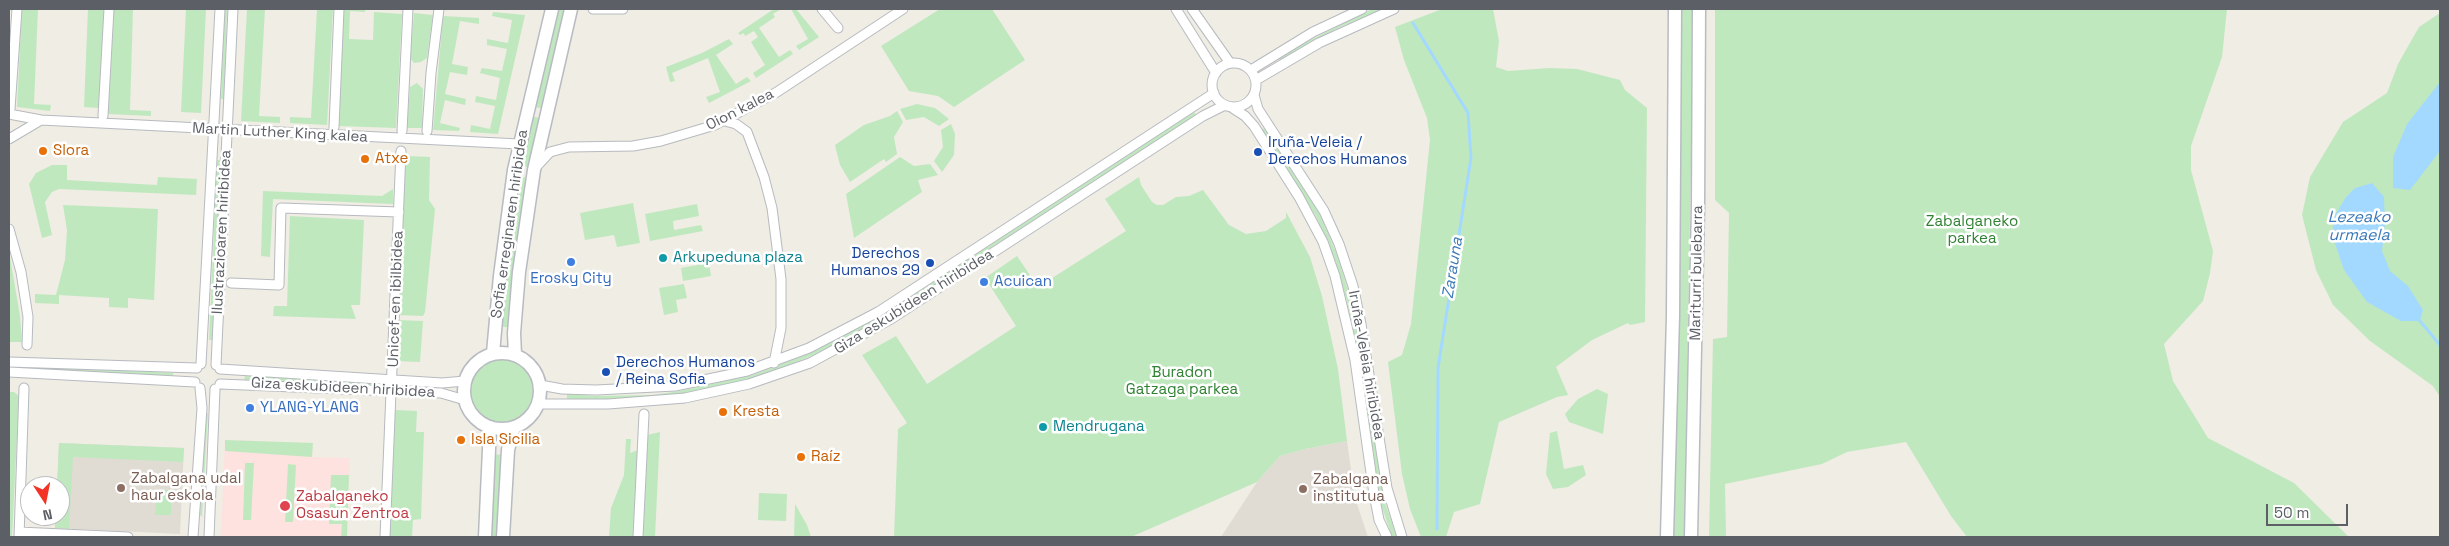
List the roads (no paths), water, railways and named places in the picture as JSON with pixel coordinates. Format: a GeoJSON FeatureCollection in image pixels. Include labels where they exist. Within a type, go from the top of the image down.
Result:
{"type":"FeatureCollection","features":[{"type":"Feature","properties":{"kind":"main road","name":"Sofia erreginaren hiribidea"},"geometry":{"type":"LineString","coordinates":[[493,353],[502,259],[519,144],[552,9]]}},
{"type":"Feature","properties":{"kind":"main road","name":"Sofia erreginaren hiribidea"},"geometry":{"type":"LineString","coordinates":[[515,355],[514,333],[519,272],[534,170],[571,9]]}},
{"type":"Feature","properties":{"kind":"main road","name":"Mariturri bulebarra"},"geometry":{"type":"LineString","coordinates":[[1667,537],[1673,325],[1675,9]]}},
{"type":"Feature","properties":{"kind":"main road","name":"Mariturri bulebarra"},"geometry":{"type":"LineString","coordinates":[[1691,537],[1698,207],[1699,9]]}},
{"type":"Feature","properties":{"kind":"main road"},"geometry":{"type":"LineString","coordinates":[[493,353],[515,355],[532,366],[540,385],[538,404],[524,422],[514,427],[502,429],[490,427],[474,417],[465,400],[465,381],[476,363],[493,353]]}},
{"type":"Feature","properties":{"kind":"main road"},"geometry":{"type":"LineString","coordinates":[[485,537],[490,427]]}},
{"type":"Feature","properties":{"kind":"main road"},"geometry":{"type":"LineString","coordinates":[[503,537],[508,450],[514,427]]}},
{"type":"Feature","properties":{"kind":"street"},"geometry":{"type":"LineString","coordinates":[[9,110],[17,9]]}},
{"type":"Feature","properties":{"kind":"street"},"geometry":{"type":"LineString","coordinates":[[103,116],[110,9]]}},
{"type":"Feature","properties":{"kind":"street","name":"Ilustrazioaren hiribidea"},"geometry":{"type":"LineString","coordinates":[[199,366],[220,9]]}},
{"type":"Feature","properties":{"kind":"street","name":"Ilustrazioaren hiribidea"},"geometry":{"type":"LineString","coordinates":[[218,367],[233,9]]}},
{"type":"Feature","properties":{"kind":"street"},"geometry":{"type":"LineString","coordinates":[[334,127],[339,9]]}},
{"type":"Feature","properties":{"kind":"street"},"geometry":{"type":"LineString","coordinates":[[402,131],[408,9]]}},
{"type":"Feature","properties":{"kind":"street"},"geometry":{"type":"LineString","coordinates":[[428,131],[431,73],[439,9]]}},
{"type":"Feature","properties":{"kind":"street"},"geometry":{"type":"LineString","coordinates":[[593,9],[623,9]]}},
{"type":"Feature","properties":{"kind":"street"},"geometry":{"type":"LineString","coordinates":[[822,9],[838,28]]}},
{"type":"Feature","properties":{"kind":"street","name":"Oion kalea"},"geometry":{"type":"LineString","coordinates":[[534,170],[550,152],[569,147],[601,148],[652,143],[696,132],[725,121],[777,92],[904,9]]}},
{"type":"Feature","properties":{"kind":"street"},"geometry":{"type":"LineString","coordinates":[[1176,9],[1216,73]]}},
{"type":"Feature","properties":{"kind":"street"},"geometry":{"type":"LineString","coordinates":[[1192,9],[1230,63]]}},
{"type":"Feature","properties":{"kind":"street"},"geometry":{"type":"LineString","coordinates":[[1251,70],[1313,32],[1362,9]]}},
{"type":"Feature","properties":{"kind":"street"},"geometry":{"type":"LineString","coordinates":[[1256,80],[1319,43],[1394,9]]}},
{"type":"Feature","properties":{"kind":"street"},"geometry":{"type":"LineString","coordinates":[[1230,63],[1244,65],[1251,70],[1256,80],[1254,96],[1248,102],[1228,106],[1214,92],[1212,86],[1216,73],[1230,63]]}},
{"type":"Feature","properties":{"kind":"street","name":"Giza eskubideen hiribidea"},"geometry":{"type":"LineString","coordinates":[[540,385],[579,390],[645,389],[724,377],[774,362],[832,338],[878,312],[1214,92]]}},
{"type":"Feature","properties":{"kind":"street","name":"Iruña-Veleia hiribidea"},"geometry":{"type":"LineString","coordinates":[[1254,96],[1258,109],[1324,211],[1339,244],[1353,286],[1361,324],[1387,488],[1402,537]]}},
{"type":"Feature","properties":{"kind":"street","name":"Giza eskubideen hiribidea"},"geometry":{"type":"LineString","coordinates":[[538,404],[608,404],[685,398],[758,382],[810,363],[864,336],[1203,116],[1228,106]]}},
{"type":"Feature","properties":{"kind":"street","name":"Iruña-Veleia hiribidea"},"geometry":{"type":"LineString","coordinates":[[1228,106],[1245,116],[1254,126],[1319,234],[1335,276],[1355,360],[1374,494],[1380,520],[1387,537]]}},
{"type":"Feature","properties":{"kind":"street","name":"Martin Luther King kalea"},"geometry":{"type":"LineString","coordinates":[[9,110],[41,120],[519,144]]}},
{"type":"Feature","properties":{"kind":"street"},"geometry":{"type":"LineString","coordinates":[[9,139],[41,120]]}},
{"type":"Feature","properties":{"kind":"street"},"geometry":{"type":"LineString","coordinates":[[725,121],[736,124],[747,132],[764,177],[772,208],[781,279],[781,328],[774,362]]}},
{"type":"Feature","properties":{"kind":"street","name":"Unicef-en ibilbidea"},"geometry":{"type":"LineString","coordinates":[[385,537],[401,151]]}},
{"type":"Feature","properties":{"kind":"street"},"geometry":{"type":"LineString","coordinates":[[231,283],[279,284],[282,208],[399,212]]}},
{"type":"Feature","properties":{"kind":"street"},"geometry":{"type":"LineString","coordinates":[[9,229],[21,272],[28,317],[27,345]]}},
{"type":"Feature","properties":{"kind":"street"},"geometry":{"type":"LineString","coordinates":[[9,362],[199,366],[207,362],[218,367],[222,376],[218,386],[209,537]]}},
{"type":"Feature","properties":{"kind":"street"},"geometry":{"type":"LineString","coordinates":[[193,537],[202,408],[198,385],[194,375],[199,366]]}},
{"type":"Feature","properties":{"kind":"street","name":"Giza eskubideen hiribidea"},"geometry":{"type":"LineString","coordinates":[[218,367],[442,383],[465,381]]}},
{"type":"Feature","properties":{"kind":"street"},"geometry":{"type":"LineString","coordinates":[[9,372],[198,385],[209,391],[218,386]]}},
{"type":"Feature","properties":{"kind":"street","name":"Giza eskubideen hiribidea"},"geometry":{"type":"LineString","coordinates":[[218,386],[449,393],[465,400]]}},
{"type":"Feature","properties":{"kind":"street"},"geometry":{"type":"LineString","coordinates":[[24,388],[19,535],[128,537]]}},
{"type":"Feature","properties":{"kind":"street"},"geometry":{"type":"LineString","coordinates":[[638,537],[644,414]]}},
{"type":"Feature","properties":{"kind":"water","name":"Lezeako urmaela"},"geometry":{"type":"Polygon","coordinates":[[[2440,82],[2440,151],[2410,190],[2393,188],[2393,157],[2407,124],[2440,82]]]}},
{"type":"Feature","properties":{"kind":"water","name":"Lezeako urmaela"},"geometry":{"type":"Polygon","coordinates":[[[2372,183],[2384,197],[2385,224],[2382,251],[2390,271],[2408,286],[2423,310],[2420,321],[2401,321],[2367,302],[2344,270],[2332,235],[2334,217],[2346,197],[2355,188],[2372,183]]]}},
{"type":"Feature","properties":{"kind":"waterway","name":"Zarauna"},"geometry":{"type":"LineString","coordinates":[[1413,23],[1468,113],[1471,158],[1438,368],[1437,529]]}},
{"type":"Feature","properties":{"kind":"waterway"},"geometry":{"type":"LineString","coordinates":[[2420,321],[2440,345]]}},
{"type":"Feature","properties":{"kind":"place","name":"Slora"},"geometry":{"type":"Point","coordinates":[43,151]}},
{"type":"Feature","properties":{"kind":"place","name":"Iruña-Veleia / Derechos Humanos"},"geometry":{"type":"Point","coordinates":[1258,152]}},
{"type":"Feature","properties":{"kind":"place","name":"Atxe"},"geometry":{"type":"Point","coordinates":[365,159]}},
{"type":"Feature","properties":{"kind":"place","name":"Arkupeduna plaza"},"geometry":{"type":"Point","coordinates":[663,258]}},
{"type":"Feature","properties":{"kind":"place","name":"Erosky City"},"geometry":{"type":"Point","coordinates":[571,262]}},
{"type":"Feature","properties":{"kind":"place","name":"Derechos Humanos 29"},"geometry":{"type":"Point","coordinates":[930,263]}},
{"type":"Feature","properties":{"kind":"place","name":"Acuican"},"geometry":{"type":"Point","coordinates":[984,282]}},
{"type":"Feature","properties":{"kind":"place","name":"Derechos Humanos / Reina Sofia"},"geometry":{"type":"Point","coordinates":[606,372]}},
{"type":"Feature","properties":{"kind":"place","name":"YLANG-YLANG"},"geometry":{"type":"Point","coordinates":[250,408]}},
{"type":"Feature","properties":{"kind":"place","name":"Kresta"},"geometry":{"type":"Point","coordinates":[723,412]}},
{"type":"Feature","properties":{"kind":"place","name":"Mendrugana"},"geometry":{"type":"Point","coordinates":[1043,427]}},
{"type":"Feature","properties":{"kind":"place","name":"Isla Sicilia"},"geometry":{"type":"Point","coordinates":[461,440]}},
{"type":"Feature","properties":{"kind":"place","name":"Raíz"},"geometry":{"type":"Point","coordinates":[801,457]}},
{"type":"Feature","properties":{"kind":"place","name":"Zabalgana udal haur eskola"},"geometry":{"type":"Point","coordinates":[121,488]}},
{"type":"Feature","properties":{"kind":"place","name":"Zabalgana institutua"},"geometry":{"type":"Point","coordinates":[1303,489]}},
{"type":"Feature","properties":{"kind":"place","name":"Zabalganeko Osasun Zentroa"},"geometry":{"type":"Point","coordinates":[285,506]}},
{"type":"Feature","properties":{"kind":"park label","name":"Zabalganeko parkea"},"geometry":{"type":"Point","coordinates":[1972,230]}},
{"type":"Feature","properties":{"kind":"park label","name":"Buradon Gatzaga parkea"},"geometry":{"type":"Point","coordinates":[1182,382]}}]}
